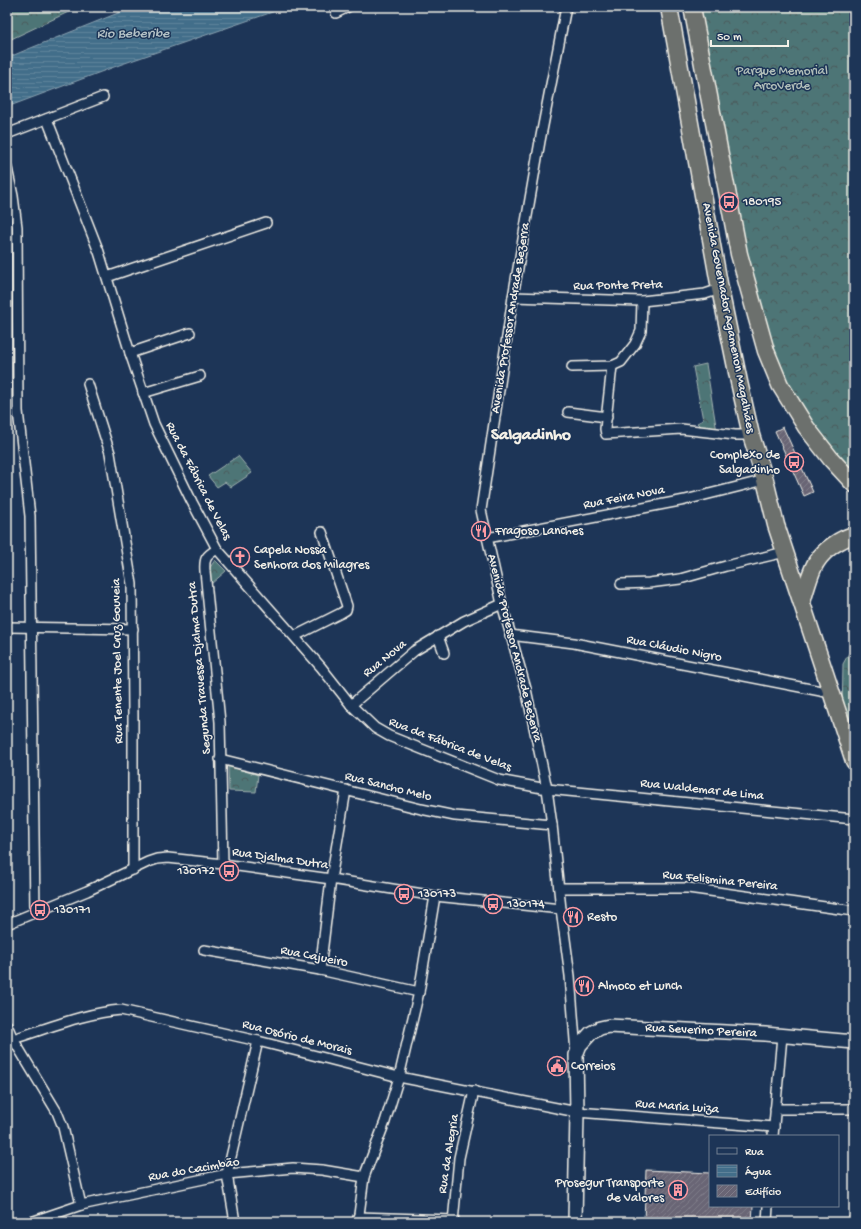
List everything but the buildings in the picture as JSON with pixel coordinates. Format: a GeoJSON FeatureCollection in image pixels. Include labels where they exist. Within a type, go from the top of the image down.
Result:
{"type":"FeatureCollection","features":[{"type":"Feature","properties":{"kind":"highway","name":"Avenida Governador Agamenon Magalhães"},"geometry":{"type":"LineString","coordinates":[[669,7],[721,289],[751,435],[765,480],[776,525],[854,761]]}},
{"type":"Feature","properties":{"kind":"highway","name":"Avenida Governador Agamenon Magalhães"},"geometry":{"type":"LineString","coordinates":[[692,7],[739,254],[766,351],[780,385],[806,427],[831,460],[854,484]]}},
{"type":"Feature","properties":{"kind":"highway"},"geometry":{"type":"LineString","coordinates":[[802,602],[816,562],[837,542],[854,535]]}},
{"type":"Feature","properties":{"kind":"main road","name":"Rua Severino Pereira"},"geometry":{"type":"LineString","coordinates":[[576,1055],[580,1045],[591,1033],[600,1028],[609,1026],[854,1040]]}},
{"type":"Feature","properties":{"kind":"main road","name":"Avenida Professor Andrade Bezerra"},"geometry":{"type":"LineString","coordinates":[[576,1055],[576,1222]]}},
{"type":"Feature","properties":{"kind":"street"},"geometry":{"type":"LineString","coordinates":[[336,13],[348,7]]}},
{"type":"Feature","properties":{"kind":"street","name":"Avenida Professor Andrade Bezerra"},"geometry":{"type":"LineString","coordinates":[[566,7],[540,141],[481,510],[502,604],[526,689],[547,789],[570,976],[576,1055]]}},
{"type":"Feature","properties":{"kind":"street"},"geometry":{"type":"LineString","coordinates":[[7,134],[104,97]]}},
{"type":"Feature","properties":{"kind":"street","name":"Rua da Fábrica de Velas"},"geometry":{"type":"LineString","coordinates":[[47,118],[99,252],[130,353],[154,424],[217,549],[295,636],[351,705],[375,728],[388,736],[499,780],[547,789]]}},
{"type":"Feature","properties":{"kind":"street"},"geometry":{"type":"LineString","coordinates":[[7,168],[17,226],[18,410],[30,516],[35,913]]}},
{"type":"Feature","properties":{"kind":"street"},"geometry":{"type":"LineString","coordinates":[[107,277],[266,222]]}},
{"type":"Feature","properties":{"kind":"street","name":"Rua Ponte Preta"},"geometry":{"type":"LineString","coordinates":[[514,297],[642,301],[690,296],[721,289]]}},
{"type":"Feature","properties":{"kind":"street"},"geometry":{"type":"LineString","coordinates":[[572,367],[612,366],[621,362],[630,352],[641,332],[642,301]]}},
{"type":"Feature","properties":{"kind":"street"},"geometry":{"type":"LineString","coordinates":[[130,353],[190,333]]}},
{"type":"Feature","properties":{"kind":"street"},"geometry":{"type":"LineString","coordinates":[[612,366],[605,429],[608,435],[681,429],[735,436],[751,435]]}},
{"type":"Feature","properties":{"kind":"street"},"geometry":{"type":"LineString","coordinates":[[143,393],[200,376]]}},
{"type":"Feature","properties":{"kind":"street","name":"Rua Tenente Joel Cruz Gouveia"},"geometry":{"type":"LineString","coordinates":[[88,384],[110,453],[132,584],[133,870]]}},
{"type":"Feature","properties":{"kind":"street"},"geometry":{"type":"LineString","coordinates":[[568,412],[607,417]]}},
{"type":"Feature","properties":{"kind":"street","name":"Rua Feira Nova"},"geometry":{"type":"LineString","coordinates":[[487,538],[685,500],[765,480]]}},
{"type":"Feature","properties":{"kind":"street"},"geometry":{"type":"LineString","coordinates":[[295,636],[346,610],[347,606],[322,532]]}},
{"type":"Feature","properties":{"kind":"street","name":"Segunda Travessa Djalma Dutra"},"geometry":{"type":"LineString","coordinates":[[217,549],[207,556],[204,562],[220,722],[223,864]]}},
{"type":"Feature","properties":{"kind":"street"},"geometry":{"type":"LineString","coordinates":[[621,584],[649,584],[680,579],[785,552]]}},
{"type":"Feature","properties":{"kind":"street","name":"Rua Nova"},"geometry":{"type":"LineString","coordinates":[[351,705],[414,651],[464,621],[502,604]]}},
{"type":"Feature","properties":{"kind":"street"},"geometry":{"type":"LineString","coordinates":[[7,628],[133,629]]}},
{"type":"Feature","properties":{"kind":"street","name":"Rua Cláudio Nigro"},"geometry":{"type":"LineString","coordinates":[[510,635],[574,643],[831,693]]}},
{"type":"Feature","properties":{"kind":"street"},"geometry":{"type":"LineString","coordinates":[[438,636],[444,653]]}},
{"type":"Feature","properties":{"kind":"street","name":"Rua Sancho Melo"},"geometry":{"type":"LineString","coordinates":[[220,759],[421,809],[455,816],[552,825]]}},
{"type":"Feature","properties":{"kind":"street","name":"Rua Waldemar de Lima"},"geometry":{"type":"LineString","coordinates":[[547,789],[854,819]]}},
{"type":"Feature","properties":{"kind":"street"},"geometry":{"type":"LineString","coordinates":[[320,970],[331,879],[346,790]]}},
{"type":"Feature","properties":{"kind":"street","name":"Rua Djalma Dutra"},"geometry":{"type":"LineString","coordinates":[[7,924],[87,891],[148,862],[168,858],[331,879],[435,896],[561,909]]}},
{"type":"Feature","properties":{"kind":"street","name":"Rua Felismina Pereira"},"geometry":{"type":"LineString","coordinates":[[559,888],[688,888],[854,911]]}},
{"type":"Feature","properties":{"kind":"street"},"geometry":{"type":"LineString","coordinates":[[435,896],[419,992],[399,1077],[385,1122],[364,1177],[358,1219],[453,1221]]}},
{"type":"Feature","properties":{"kind":"street","name":"Rua Cajueiro"},"geometry":{"type":"LineString","coordinates":[[204,950],[320,970],[419,992]]}},
{"type":"Feature","properties":{"kind":"street","name":"Rua Osório de Morais"},"geometry":{"type":"LineString","coordinates":[[13,1039],[86,1016],[121,1010],[258,1041],[399,1077],[577,1112]]}},
{"type":"Feature","properties":{"kind":"street"},"geometry":{"type":"LineString","coordinates":[[7,1025],[13,1039],[57,1112],[63,1127],[81,1205]]}},
{"type":"Feature","properties":{"kind":"street"},"geometry":{"type":"LineString","coordinates":[[774,1132],[782,1036]]}},
{"type":"Feature","properties":{"kind":"street"},"geometry":{"type":"LineString","coordinates":[[235,1222],[227,1174],[258,1041]]}},
{"type":"Feature","properties":{"kind":"street","name":"Rua da Alegria"},"geometry":{"type":"LineString","coordinates":[[453,1221],[459,1158],[474,1091]]}},
{"type":"Feature","properties":{"kind":"street"},"geometry":{"type":"LineString","coordinates":[[775,1109],[854,1109]]}},
{"type":"Feature","properties":{"kind":"street","name":"Rua Maria Luiza"},"geometry":{"type":"LineString","coordinates":[[577,1112],[774,1132]]}},
{"type":"Feature","properties":{"kind":"street","name":"Rua do Cacimbão"},"geometry":{"type":"LineString","coordinates":[[31,1222],[81,1205],[227,1174],[293,1168],[322,1170],[364,1177]]}},
{"type":"Feature","properties":{"kind":"street"},"geometry":{"type":"LineString","coordinates":[[767,1222],[768,1207]]}},
{"type":"Feature","properties":{"kind":"green space"},"geometry":{"type":"Polygon","coordinates":[[[7,7],[79,7],[7,41],[7,7]]]}},
{"type":"Feature","properties":{"kind":"green space","name":"Parque Memorial ArcoVerde"},"geometry":{"type":"Polygon","coordinates":[[[696,7],[854,7],[854,475],[776,382],[743,256],[696,7]]]}},
{"type":"Feature","properties":{"kind":"green space"},"geometry":{"type":"Polygon","coordinates":[[[706,364],[717,432],[703,429],[697,423],[703,420],[693,367],[706,364]]]}},
{"type":"Feature","properties":{"kind":"green space"},"geometry":{"type":"Polygon","coordinates":[[[238,456],[252,473],[231,487],[225,482],[217,487],[208,476],[238,456]]]}},
{"type":"Feature","properties":{"kind":"green space"},"geometry":{"type":"Polygon","coordinates":[[[215,560],[226,571],[211,584],[207,572],[215,560]]]}},
{"type":"Feature","properties":{"kind":"green space"},"geometry":{"type":"Polygon","coordinates":[[[854,644],[854,752],[842,717],[843,664],[854,644]]]}},
{"type":"Feature","properties":{"kind":"green space"},"geometry":{"type":"Polygon","coordinates":[[[228,766],[258,775],[256,792],[229,791],[228,766]]]}},
{"type":"Feature","properties":{"kind":"water","name":"Rio Beberibe"},"geometry":{"type":"Polygon","coordinates":[[[137,7],[287,7],[122,64],[7,107],[7,58],[123,11],[137,7]]]}},
{"type":"Feature","properties":{"kind":"place","name":"180195"},"geometry":{"type":"Point","coordinates":[729,202]}},
{"type":"Feature","properties":{"kind":"place","name":"Complexo de Salgadinho"},"geometry":{"type":"Point","coordinates":[794,462]}},
{"type":"Feature","properties":{"kind":"place","name":"Fragoso Lanches"},"geometry":{"type":"Point","coordinates":[481,531]}},
{"type":"Feature","properties":{"kind":"place","name":"Capela Nossa Senhora dos Milagres"},"geometry":{"type":"Point","coordinates":[240,557]}},
{"type":"Feature","properties":{"kind":"place","name":"130172"},"geometry":{"type":"Point","coordinates":[229,871]}},
{"type":"Feature","properties":{"kind":"place","name":"130173"},"geometry":{"type":"Point","coordinates":[404,894]}},
{"type":"Feature","properties":{"kind":"place","name":"130174"},"geometry":{"type":"Point","coordinates":[493,904]}},
{"type":"Feature","properties":{"kind":"place","name":"130171"},"geometry":{"type":"Point","coordinates":[40,910]}},
{"type":"Feature","properties":{"kind":"place","name":"Resto"},"geometry":{"type":"Point","coordinates":[573,917]}},
{"type":"Feature","properties":{"kind":"place","name":"Almoco et Lunch"},"geometry":{"type":"Point","coordinates":[584,986]}},
{"type":"Feature","properties":{"kind":"place","name":"Correios"},"geometry":{"type":"Point","coordinates":[557,1066]}},
{"type":"Feature","properties":{"kind":"place","name":"Prosegur Transporte de Valores"},"geometry":{"type":"Point","coordinates":[678,1190]}},
{"type":"Feature","properties":{"kind":"district","name":"Salgadinho"},"geometry":{"type":"Point","coordinates":[531,436]}}]}
